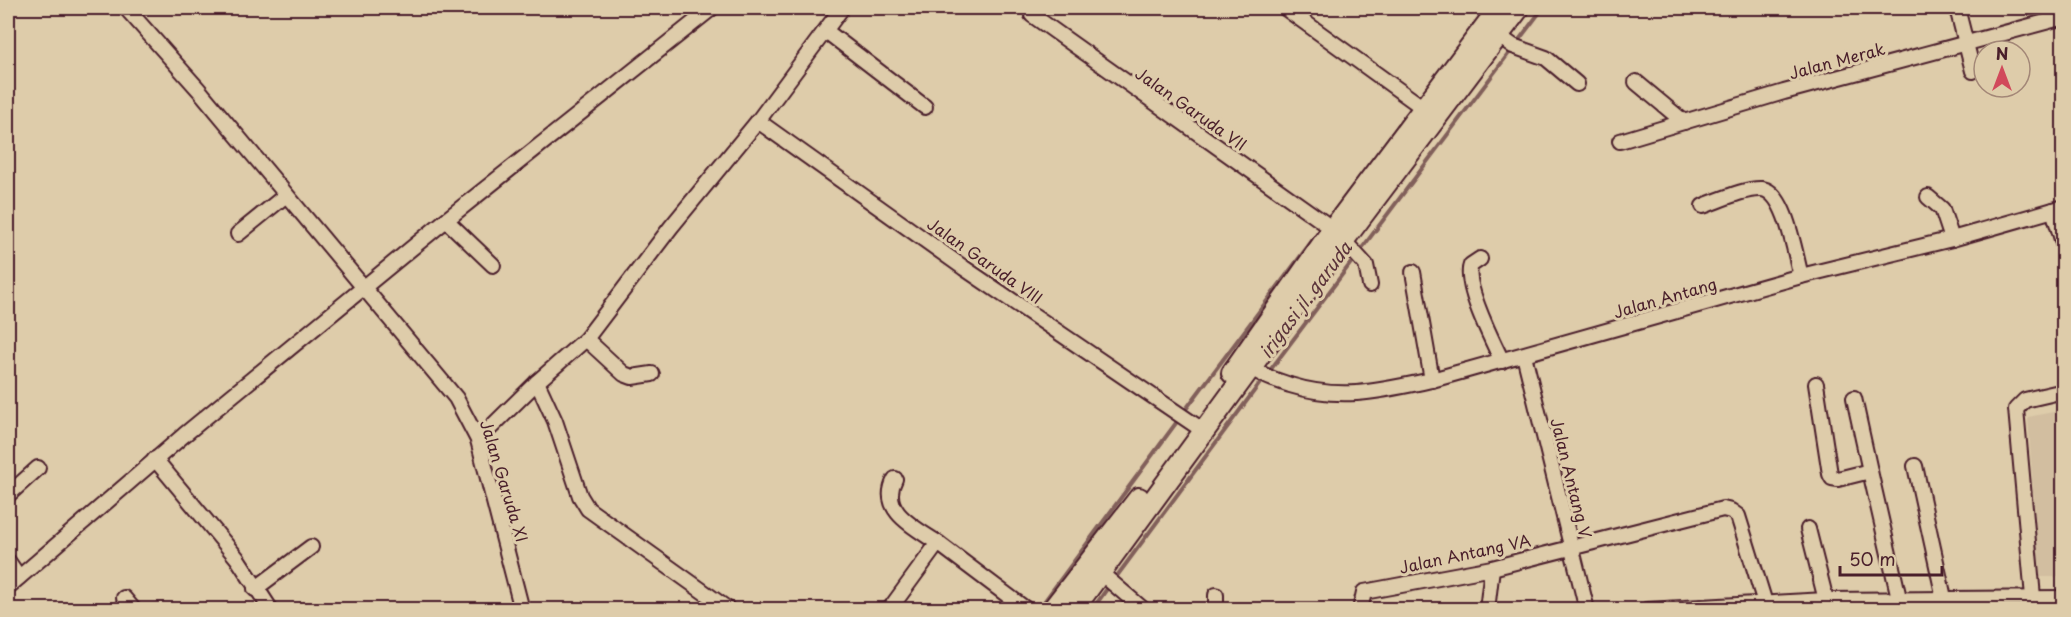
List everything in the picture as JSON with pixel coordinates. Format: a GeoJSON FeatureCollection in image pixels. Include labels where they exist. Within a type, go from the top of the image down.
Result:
{"type":"FeatureCollection","features":[{"type":"Feature","properties":{"kind":"main road"},"geometry":{"type":"LineString","coordinates":[[1052,609],[1103,577],[1195,425],[1430,112],[1499,8]]}},
{"type":"Feature","properties":{"kind":"main road"},"geometry":{"type":"LineString","coordinates":[[1430,112],[1511,44],[1520,8]]}},
{"type":"Feature","properties":{"kind":"main road"},"geometry":{"type":"LineString","coordinates":[[1073,609],[1103,577],[1262,374],[1338,234]]}},
{"type":"Feature","properties":{"kind":"street","name":"Jalan Garuda XI"},"geometry":{"type":"LineString","coordinates":[[126,8],[456,398],[478,440],[522,609]]}},
{"type":"Feature","properties":{"kind":"street"},"geometry":{"type":"LineString","coordinates":[[8,587],[155,459],[446,220],[712,8]]}},
{"type":"Feature","properties":{"kind":"street"},"geometry":{"type":"LineString","coordinates":[[478,440],[537,382],[586,339],[671,227],[758,121],[842,8]]}},
{"type":"Feature","properties":{"kind":"street"},"geometry":{"type":"LineString","coordinates":[[1286,8],[1430,112]]}},
{"type":"Feature","properties":{"kind":"street"},"geometry":{"type":"LineString","coordinates":[[1957,8],[1972,67]]}},
{"type":"Feature","properties":{"kind":"street","name":"Jalan Garuda VII"},"geometry":{"type":"LineString","coordinates":[[1033,11],[1338,234],[1359,257],[1367,270],[1370,285]]}},
{"type":"Feature","properties":{"kind":"street","name":"Jalan Merak"},"geometry":{"type":"LineString","coordinates":[[1620,141],[1784,92],[2064,17]]}},
{"type":"Feature","properties":{"kind":"street"},"geometry":{"type":"LineString","coordinates":[[826,31],[926,107]]}},
{"type":"Feature","properties":{"kind":"street"},"geometry":{"type":"LineString","coordinates":[[1511,44],[1546,58],[1578,84]]}},
{"type":"Feature","properties":{"kind":"street"},"geometry":{"type":"LineString","coordinates":[[1636,82],[1684,122]]}},
{"type":"Feature","properties":{"kind":"street","name":"Jalan Garuda VIII"},"geometry":{"type":"LineString","coordinates":[[758,121],[964,268],[1195,425]]}},
{"type":"Feature","properties":{"kind":"street"},"geometry":{"type":"LineString","coordinates":[[1703,206],[1755,190],[1769,191],[1775,195],[1783,209],[1801,276]]}},
{"type":"Feature","properties":{"kind":"street"},"geometry":{"type":"LineString","coordinates":[[238,234],[286,195]]}},
{"type":"Feature","properties":{"kind":"street"},"geometry":{"type":"LineString","coordinates":[[1928,197],[1942,208],[1952,239]]}},
{"type":"Feature","properties":{"kind":"street"},"geometry":{"type":"LineString","coordinates":[[2058,209],[2064,246]]}},
{"type":"Feature","properties":{"kind":"street","name":"Jalan Antang"},"geometry":{"type":"LineString","coordinates":[[1262,374],[1326,394],[1378,392],[1432,380],[1801,276],[1952,239],[2058,209]]}},
{"type":"Feature","properties":{"kind":"street"},"geometry":{"type":"LineString","coordinates":[[446,220],[493,265]]}},
{"type":"Feature","properties":{"kind":"street"},"geometry":{"type":"LineString","coordinates":[[1480,259],[1470,267],[1470,276],[1480,310],[1502,361]]}},
{"type":"Feature","properties":{"kind":"street"},"geometry":{"type":"LineString","coordinates":[[1413,272],[1432,380]]}},
{"type":"Feature","properties":{"kind":"street"},"geometry":{"type":"LineString","coordinates":[[586,339],[624,375],[652,374]]}},
{"type":"Feature","properties":{"kind":"street","name":"Jalan Antang V"},"geometry":{"type":"LineString","coordinates":[[1524,355],[1587,609]]}},
{"type":"Feature","properties":{"kind":"street"},"geometry":{"type":"LineString","coordinates":[[537,382],[555,421],[580,496],[588,509],[729,609]]}},
{"type":"Feature","properties":{"kind":"street"},"geometry":{"type":"LineString","coordinates":[[1816,384],[1832,478],[1838,479],[1870,471]]}},
{"type":"Feature","properties":{"kind":"street"},"geometry":{"type":"LineString","coordinates":[[2033,597],[2016,408],[2025,400],[2064,391]]}},
{"type":"Feature","properties":{"kind":"street"},"geometry":{"type":"LineString","coordinates":[[1854,398],[1899,598]]}},
{"type":"Feature","properties":{"kind":"street"},"geometry":{"type":"LineString","coordinates":[[155,459],[237,558],[255,589],[271,609]]}},
{"type":"Feature","properties":{"kind":"street"},"geometry":{"type":"LineString","coordinates":[[1915,466],[1944,598]]}},
{"type":"Feature","properties":{"kind":"street"},"geometry":{"type":"LineString","coordinates":[[8,495],[38,468]]}},
{"type":"Feature","properties":{"kind":"street"},"geometry":{"type":"LineString","coordinates":[[895,479],[890,490],[894,509],[902,518],[1027,609]]}},
{"type":"Feature","properties":{"kind":"street","name":"Jalan Antang VA"},"geometry":{"type":"LineString","coordinates":[[1360,609],[1365,592],[1492,568],[1723,509],[1731,510],[1738,516],[1771,605]]}},
{"type":"Feature","properties":{"kind":"street"},"geometry":{"type":"LineString","coordinates":[[1809,529],[1826,600]]}},
{"type":"Feature","properties":{"kind":"street"},"geometry":{"type":"LineString","coordinates":[[889,609],[939,543]]}},
{"type":"Feature","properties":{"kind":"street"},"geometry":{"type":"LineString","coordinates":[[255,589],[311,547]]}},
{"type":"Feature","properties":{"kind":"street"},"geometry":{"type":"LineString","coordinates":[[8,561],[20,577]]}},
{"type":"Feature","properties":{"kind":"street"},"geometry":{"type":"LineString","coordinates":[[1487,609],[1492,568]]}},
{"type":"Feature","properties":{"kind":"street"},"geometry":{"type":"LineString","coordinates":[[1103,577],[1144,609]]}},
{"type":"Feature","properties":{"kind":"street"},"geometry":{"type":"LineString","coordinates":[[1216,595],[1216,609]]}},
{"type":"Feature","properties":{"kind":"street"},"geometry":{"type":"LineString","coordinates":[[124,598],[134,609]]}},
{"type":"Feature","properties":{"kind":"street"},"geometry":{"type":"LineString","coordinates":[[1647,609],[1771,605],[1826,600],[1845,604],[1899,598],[2064,598]]}},
{"type":"Feature","properties":{"kind":"shaded area"},"geometry":{"type":"Polygon","coordinates":[[[2063,410],[2063,577],[2039,577],[2028,417],[2063,410]]]}},
{"type":"Feature","properties":{"kind":"waterway","name":"irigasi jl. garuda"},"geometry":{"type":"LineString","coordinates":[[1268,373],[1543,8]]}},
{"type":"Feature","properties":{"kind":"waterway"},"geometry":{"type":"LineString","coordinates":[[1183,413],[1407,114]]}},
{"type":"Feature","properties":{"kind":"waterway","name":"irigasi jl. garuda"},"geometry":{"type":"LineString","coordinates":[[1114,580],[1263,379]]}},
{"type":"Feature","properties":{"kind":"waterway"},"geometry":{"type":"LineString","coordinates":[[1038,610],[1179,419]]}},
{"type":"Feature","properties":{"kind":"waterway","name":"irigasi jl. garuda"},"geometry":{"type":"LineString","coordinates":[[1092,610],[1109,586]]}}]}
